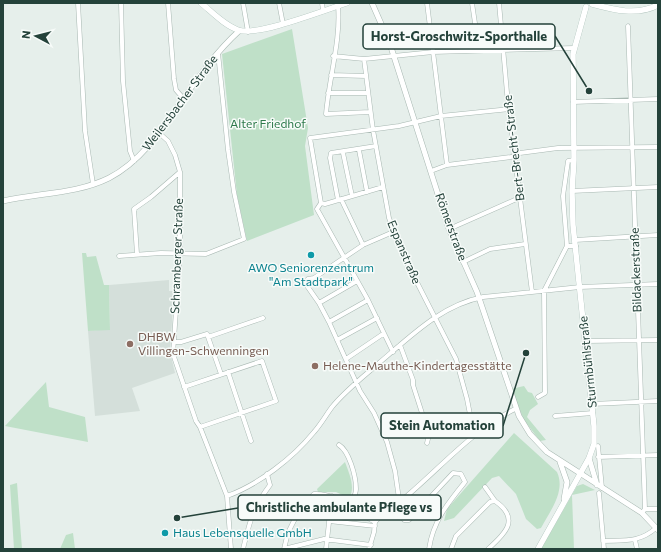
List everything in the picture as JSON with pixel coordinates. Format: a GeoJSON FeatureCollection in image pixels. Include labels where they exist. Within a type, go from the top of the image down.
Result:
{"type":"FeatureCollection","features":[{"type":"Feature","properties":{"kind":"main road"},"geometry":{"type":"LineString","coordinates":[[201,3],[238,31],[248,32],[283,24],[347,3]]}},
{"type":"Feature","properties":{"kind":"main road"},"geometry":{"type":"LineString","coordinates":[[585,5],[590,7],[592,4],[619,11],[650,10],[658,5]]}},
{"type":"Feature","properties":{"kind":"main road","name":"Sturmbühlstraße"},"geometry":{"type":"LineString","coordinates":[[538,549],[564,499],[589,458],[594,444],[593,413],[572,191],[574,160],[574,48],[585,5]]}},
{"type":"Feature","properties":{"kind":"street"},"geometry":{"type":"LineString","coordinates":[[78,3],[82,100],[93,184]]}},
{"type":"Feature","properties":{"kind":"street"},"geometry":{"type":"LineString","coordinates":[[121,3],[124,81],[130,151],[134,161]]}},
{"type":"Feature","properties":{"kind":"street"},"geometry":{"type":"LineString","coordinates":[[168,3],[174,79],[176,90],[183,98]]}},
{"type":"Feature","properties":{"kind":"street"},"geometry":{"type":"LineString","coordinates":[[243,3],[248,32]]}},
{"type":"Feature","properties":{"kind":"street"},"geometry":{"type":"LineString","coordinates":[[279,3],[283,24]]}},
{"type":"Feature","properties":{"kind":"street"},"geometry":{"type":"LineString","coordinates":[[322,3],[323,10]]}},
{"type":"Feature","properties":{"kind":"street","name":"Römerstraße"},"geometry":{"type":"LineString","coordinates":[[372,3],[385,30],[449,229],[479,298],[498,352],[515,409],[519,417],[538,445],[599,486],[644,511],[657,529]]}},
{"type":"Feature","properties":{"kind":"street"},"geometry":{"type":"LineString","coordinates":[[427,3],[447,165]]}},
{"type":"Feature","properties":{"kind":"street"},"geometry":{"type":"LineString","coordinates":[[472,3],[479,50]]}},
{"type":"Feature","properties":{"kind":"street","name":"Bert-Brecht-Straße"},"geometry":{"type":"LineString","coordinates":[[499,3],[519,198],[532,292]]}},
{"type":"Feature","properties":{"kind":"street"},"geometry":{"type":"LineString","coordinates":[[338,6],[339,22],[326,114],[370,112]]}},
{"type":"Feature","properties":{"kind":"street","name":"Bildackerstraße"},"geometry":{"type":"LineString","coordinates":[[628,26],[644,511]]}},
{"type":"Feature","properties":{"kind":"street","name":"Weilersbacher Straße"},"geometry":{"type":"LineString","coordinates":[[3,201],[79,188],[93,184],[110,177],[134,161],[159,133],[183,98],[218,52],[238,31]]}},
{"type":"Feature","properties":{"kind":"street"},"geometry":{"type":"LineString","coordinates":[[333,56],[364,60],[433,52],[574,48]]}},
{"type":"Feature","properties":{"kind":"street"},"geometry":{"type":"LineString","coordinates":[[119,256],[180,252],[206,254],[244,239],[228,150],[218,52]]}},
{"type":"Feature","properties":{"kind":"street","name":"Espanstraße"},"geometry":{"type":"LineString","coordinates":[[364,60],[373,130],[393,232],[402,255],[456,359],[467,399],[474,436]]}},
{"type":"Feature","properties":{"kind":"street"},"geometry":{"type":"LineString","coordinates":[[331,74],[366,76]]}},
{"type":"Feature","properties":{"kind":"street"},"geometry":{"type":"LineString","coordinates":[[328,92],[368,93]]}},
{"type":"Feature","properties":{"kind":"street"},"geometry":{"type":"LineString","coordinates":[[574,102],[658,99]]}},
{"type":"Feature","properties":{"kind":"street"},"geometry":{"type":"LineString","coordinates":[[393,352],[383,334],[368,300],[317,209],[318,205],[321,203],[310,138],[312,136],[399,126],[441,116],[510,108]]}},
{"type":"Feature","properties":{"kind":"street","name":"Schramberger Straße"},"geometry":{"type":"LineString","coordinates":[[159,133],[168,141],[175,155],[180,172],[180,252],[173,354],[196,421],[200,427],[226,496],[231,549]]}},
{"type":"Feature","properties":{"kind":"street"},"geometry":{"type":"LineString","coordinates":[[363,245],[340,200],[330,158],[331,153],[343,153],[376,146]]}},
{"type":"Feature","properties":{"kind":"street"},"geometry":{"type":"LineString","coordinates":[[431,171],[447,165],[558,148],[658,147]]}},
{"type":"Feature","properties":{"kind":"street"},"geometry":{"type":"LineString","coordinates":[[359,150],[367,192]]}},
{"type":"Feature","properties":{"kind":"street"},"geometry":{"type":"LineString","coordinates":[[343,153],[352,196]]}},
{"type":"Feature","properties":{"kind":"street","name":"Sturmbühlstraße"},"geometry":{"type":"LineString","coordinates":[[567,246],[563,196],[568,162],[574,160]]}},
{"type":"Feature","properties":{"kind":"street"},"geometry":{"type":"LineString","coordinates":[[137,254],[134,209],[151,197],[180,172]]}},
{"type":"Feature","properties":{"kind":"street"},"geometry":{"type":"LineString","coordinates":[[321,203],[325,204],[383,187]]}},
{"type":"Feature","properties":{"kind":"street"},"geometry":{"type":"LineString","coordinates":[[572,191],[658,187]]}},
{"type":"Feature","properties":{"kind":"street"},"geometry":{"type":"LineString","coordinates":[[449,229],[519,198]]}},
{"type":"Feature","properties":{"kind":"street"},"geometry":{"type":"LineString","coordinates":[[393,232],[363,245],[314,278],[305,281],[306,286],[319,303],[329,322],[387,442],[396,471],[402,513],[407,521],[453,473],[461,474],[466,482],[441,512],[436,521],[429,549]]}},
{"type":"Feature","properties":{"kind":"street"},"geometry":{"type":"LineString","coordinates":[[538,397],[545,393],[544,291],[567,246],[576,243],[635,236],[658,235]]}},
{"type":"Feature","properties":{"kind":"street"},"geometry":{"type":"LineString","coordinates":[[463,262],[490,250],[525,244]]}},
{"type":"Feature","properties":{"kind":"street"},"geometry":{"type":"LineString","coordinates":[[319,303],[357,281]]}},
{"type":"Feature","properties":{"kind":"street"},"geometry":{"type":"LineString","coordinates":[[226,496],[243,490],[267,474],[300,447],[314,432],[332,407],[357,382],[435,317],[479,298],[580,287],[658,284]]}},
{"type":"Feature","properties":{"kind":"street"},"geometry":{"type":"LineString","coordinates":[[329,322],[368,300]]}},
{"type":"Feature","properties":{"kind":"street"},"geometry":{"type":"LineString","coordinates":[[208,337],[263,318]]}},
{"type":"Feature","properties":{"kind":"street"},"geometry":{"type":"LineString","coordinates":[[337,340],[377,318]]}},
{"type":"Feature","properties":{"kind":"street"},"geometry":{"type":"LineString","coordinates":[[174,342],[181,342],[207,334],[221,374]]}},
{"type":"Feature","properties":{"kind":"street"},"geometry":{"type":"LineString","coordinates":[[346,359],[383,334]]}},
{"type":"Feature","properties":{"kind":"street"},"geometry":{"type":"LineString","coordinates":[[586,342],[658,340]]}},
{"type":"Feature","properties":{"kind":"street"},"geometry":{"type":"LineString","coordinates":[[400,345],[413,380],[413,385],[428,435],[427,443]]}},
{"type":"Feature","properties":{"kind":"street"},"geometry":{"type":"LineString","coordinates":[[184,387],[262,360],[276,401],[200,427]]}},
{"type":"Feature","properties":{"kind":"street"},"geometry":{"type":"LineString","coordinates":[[228,372],[251,441]]}},
{"type":"Feature","properties":{"kind":"street"},"geometry":{"type":"LineString","coordinates":[[592,404],[658,401]]}},
{"type":"Feature","properties":{"kind":"street"},"geometry":{"type":"LineString","coordinates":[[375,524],[332,496],[314,494],[290,525],[284,549],[327,539],[370,547],[375,524],[474,436],[504,414],[515,409]]}},
{"type":"Feature","properties":{"kind":"street"},"geometry":{"type":"LineString","coordinates":[[555,416],[593,413]]}},
{"type":"Feature","properties":{"kind":"street"},"geometry":{"type":"LineString","coordinates":[[338,445],[344,448],[348,457],[356,488],[350,507]]}},
{"type":"Feature","properties":{"kind":"street"},"geometry":{"type":"LineString","coordinates":[[598,446],[599,486]]}},
{"type":"Feature","properties":{"kind":"street"},"geometry":{"type":"LineString","coordinates":[[598,457],[658,455]]}},
{"type":"Feature","properties":{"kind":"street"},"geometry":{"type":"LineString","coordinates":[[589,458],[599,486]]}},
{"type":"Feature","properties":{"kind":"street"},"geometry":{"type":"LineString","coordinates":[[560,461],[567,482],[564,499]]}},
{"type":"Feature","properties":{"kind":"street"},"geometry":{"type":"LineString","coordinates":[[243,549],[246,531],[255,508],[270,485],[267,474]]}},
{"type":"Feature","properties":{"kind":"street"},"geometry":{"type":"LineString","coordinates":[[485,487],[494,501],[508,515],[509,519],[506,532],[488,549]]}},
{"type":"Feature","properties":{"kind":"street"},"geometry":{"type":"LineString","coordinates":[[599,493],[604,549]]}},
{"type":"Feature","properties":{"kind":"street"},"geometry":{"type":"LineString","coordinates":[[326,549],[332,496]]}},
{"type":"Feature","properties":{"kind":"street"},"geometry":{"type":"LineString","coordinates":[[451,549],[456,536],[494,501]]}},
{"type":"Feature","properties":{"kind":"street"},"geometry":{"type":"LineString","coordinates":[[644,511],[658,509]]}},
{"type":"Feature","properties":{"kind":"street"},"geometry":{"type":"LineString","coordinates":[[329,521],[375,524]]}},
{"type":"Feature","properties":{"kind":"street"},"geometry":{"type":"LineString","coordinates":[[603,541],[635,540],[646,536],[657,529]]}},
{"type":"Feature","properties":{"kind":"street"},"geometry":{"type":"LineString","coordinates":[[635,540],[637,549]]}},
{"type":"Feature","properties":{"kind":"shaded area","name":"DHBW Villingen-Schwenningen"},"geometry":{"type":"Polygon","coordinates":[[[169,280],[169,291],[174,291],[170,352],[175,373],[132,388],[140,411],[95,416],[88,331],[110,329],[109,285],[169,280]]]}},
{"type":"Feature","properties":{"kind":"green space","name":"Alter Friedhof"},"geometry":{"type":"Polygon","coordinates":[[[292,29],[308,128],[305,146],[314,215],[247,241],[237,195],[222,54],[292,29]]]}},
{"type":"Feature","properties":{"kind":"green space"},"geometry":{"type":"Polygon","coordinates":[[[82,253],[86,253],[87,257],[96,256],[104,285],[109,285],[110,330],[88,331],[82,253]]]}},
{"type":"Feature","properties":{"kind":"green space"},"geometry":{"type":"Polygon","coordinates":[[[46,382],[49,407],[85,417],[88,442],[5,426],[46,382]]]}},
{"type":"Feature","properties":{"kind":"green space"},"geometry":{"type":"Polygon","coordinates":[[[524,386],[528,392],[532,393],[538,404],[530,410],[527,417],[546,440],[540,441],[524,420],[511,389],[524,386]]]}},
{"type":"Feature","properties":{"kind":"green space"},"geometry":{"type":"Polygon","coordinates":[[[514,433],[557,472],[559,479],[560,486],[556,501],[541,528],[537,529],[526,519],[516,494],[499,476],[492,478],[454,518],[444,521],[447,509],[514,433]]]}},
{"type":"Feature","properties":{"kind":"green space"},"geometry":{"type":"Polygon","coordinates":[[[345,462],[352,485],[349,498],[336,492],[318,492],[317,489],[345,462]]]}},
{"type":"Feature","properties":{"kind":"green space"},"geometry":{"type":"Polygon","coordinates":[[[17,483],[22,549],[14,549],[10,485],[17,483]]]}},
{"type":"Feature","properties":{"kind":"green space"},"geometry":{"type":"Polygon","coordinates":[[[583,484],[595,490],[572,495],[574,549],[541,549],[577,486],[583,484]]]}},
{"type":"Feature","properties":{"kind":"green space"},"geometry":{"type":"Polygon","coordinates":[[[73,533],[75,549],[60,549],[66,535],[73,533]]]}},
{"type":"Feature","properties":{"kind":"place","name":"Horst-Groschwitz-Sporthalle"},"geometry":{"type":"Point","coordinates":[589,91]}},
{"type":"Feature","properties":{"kind":"place","name":"AWO Seniorenzentrum \"Am Stadtpark\""},"geometry":{"type":"Point","coordinates":[311,255]}},
{"type":"Feature","properties":{"kind":"place","name":"DHBW Villingen-Schwenningen"},"geometry":{"type":"Point","coordinates":[130,344]}},
{"type":"Feature","properties":{"kind":"place","name":"Stein Automation"},"geometry":{"type":"Point","coordinates":[526,353]}},
{"type":"Feature","properties":{"kind":"place","name":"Helene-Mauthe-Kindertagesstätte"},"geometry":{"type":"Point","coordinates":[315,366]}},
{"type":"Feature","properties":{"kind":"place","name":"Christliche ambulante Pflege vs"},"geometry":{"type":"Point","coordinates":[177,518]}},
{"type":"Feature","properties":{"kind":"place","name":"Haus Lebensquelle GmbH"},"geometry":{"type":"Point","coordinates":[165,533]}}]}
